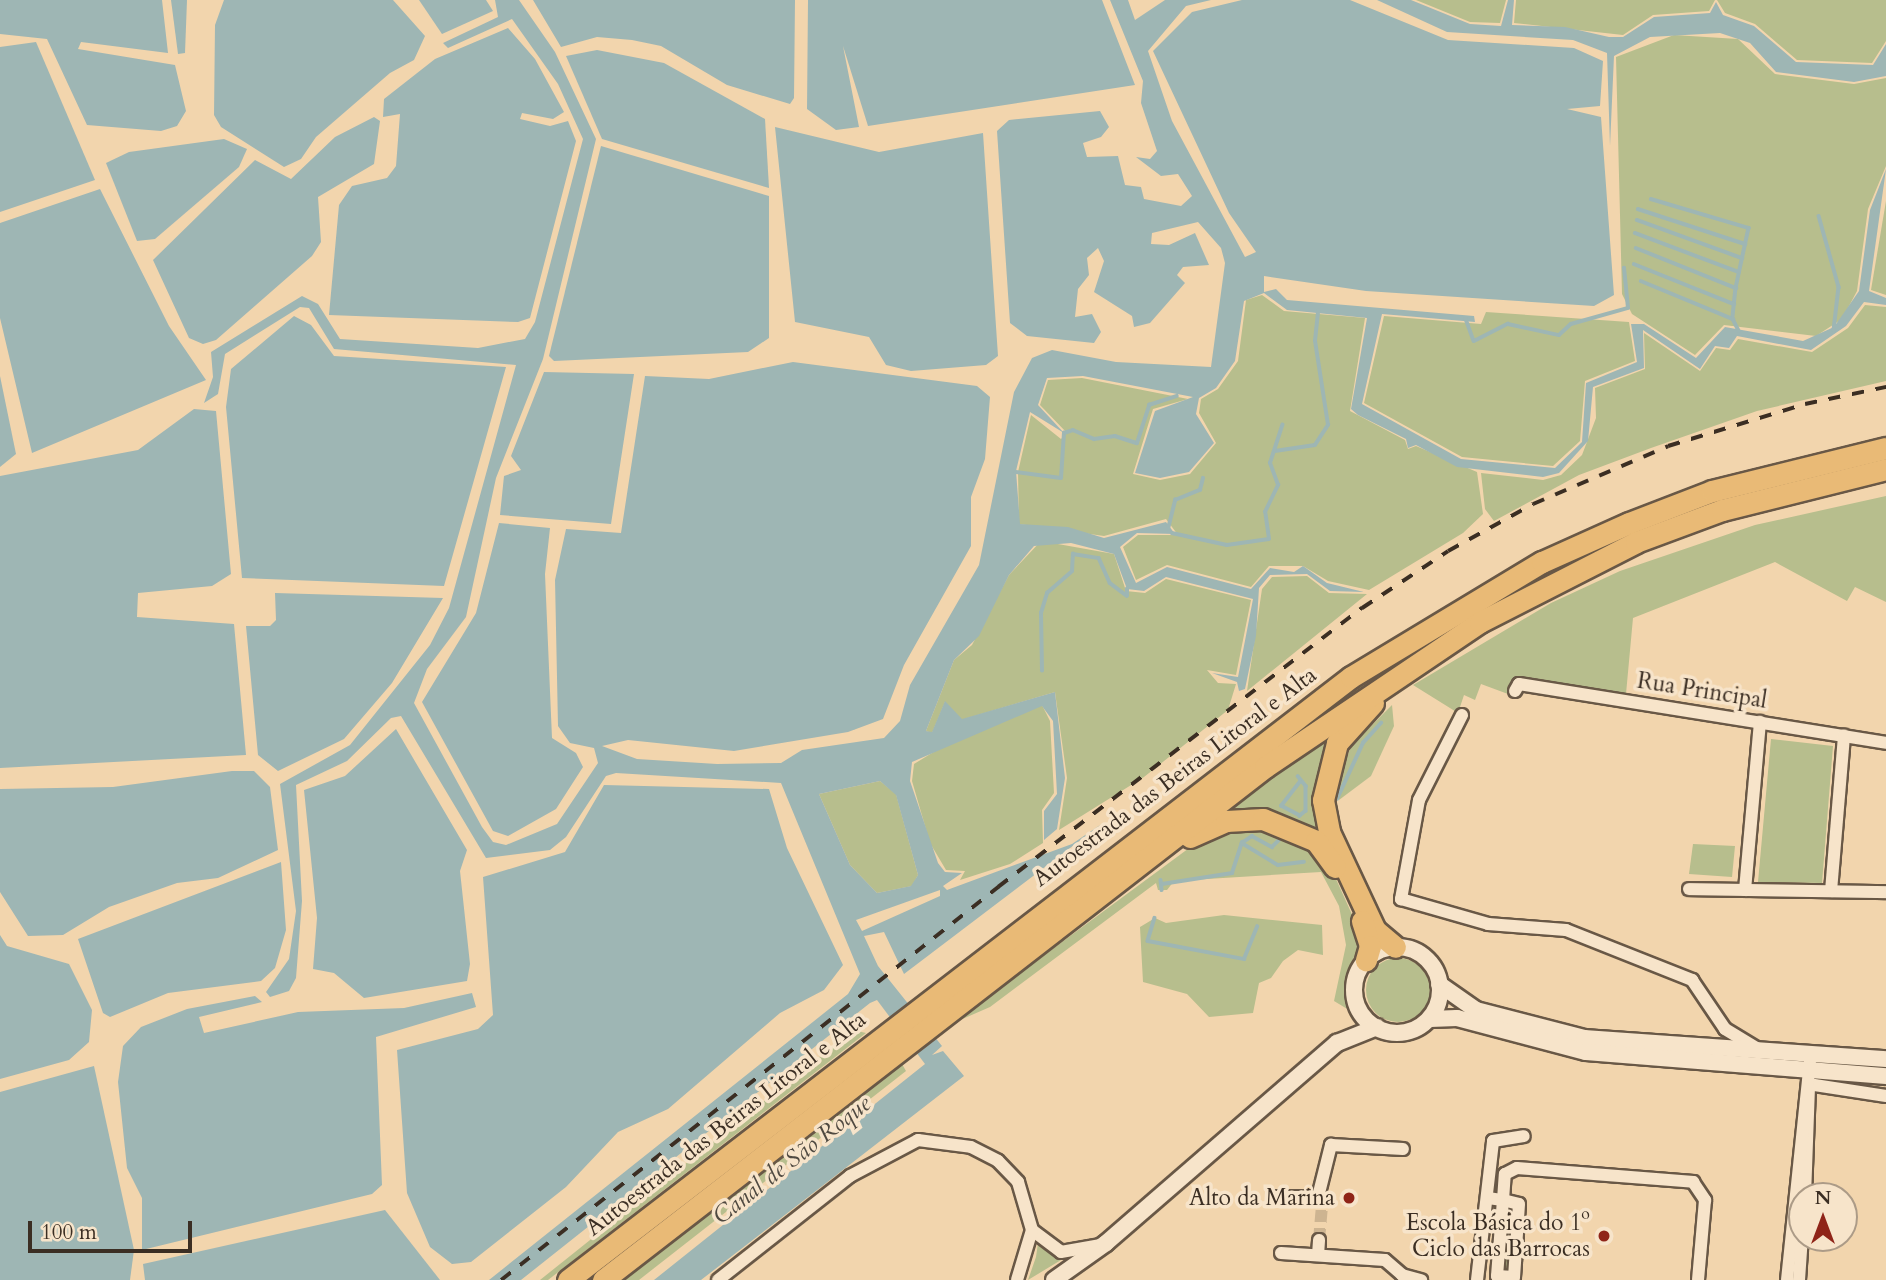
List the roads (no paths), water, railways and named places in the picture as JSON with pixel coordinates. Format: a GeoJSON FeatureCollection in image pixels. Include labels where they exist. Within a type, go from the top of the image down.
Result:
{"type":"FeatureCollection","features":[{"type":"Feature","properties":{"kind":"highway","name":"Autoestrada das Beiras Litoral e Alta"},"geometry":{"type":"LineString","coordinates":[[603,1280],[883,1048],[929,998],[1249,750],[1351,677],[1531,568],[1712,491],[1886,448]]}},
{"type":"Feature","properties":{"kind":"highway","name":"Autoestrada das Beiras Litoral e Alta"},"geometry":{"type":"LineString","coordinates":[[568,1280],[883,1048],[943,1016],[1147,859],[1407,668],[1552,582],[1636,542],[1721,510],[1886,469]]}},
{"type":"Feature","properties":{"kind":"highway"},"geometry":{"type":"LineString","coordinates":[[1395,947],[1375,930],[1329,832],[1323,800],[1338,743],[1407,668]]}},
{"type":"Feature","properties":{"kind":"highway"},"geometry":{"type":"LineString","coordinates":[[1147,859],[1226,821],[1263,819],[1299,831],[1316,841],[1341,876],[1368,934],[1366,960]]}},
{"type":"Feature","properties":{"kind":"street","name":"Rua Principal"},"geometry":{"type":"LineString","coordinates":[[1515,691],[1519,684],[1886,743]]}},
{"type":"Feature","properties":{"kind":"street"},"geometry":{"type":"LineString","coordinates":[[1462,715],[1419,800],[1401,899],[1488,925],[1566,930],[1692,980],[1725,1028],[1760,1050]]}},
{"type":"Feature","properties":{"kind":"street"},"geometry":{"type":"LineString","coordinates":[[1745,890],[1760,722]]}},
{"type":"Feature","properties":{"kind":"street"},"geometry":{"type":"LineString","coordinates":[[1831,891],[1844,736]]}},
{"type":"Feature","properties":{"kind":"street"},"geometry":{"type":"LineString","coordinates":[[1689,889],[1886,892]]}},
{"type":"Feature","properties":{"kind":"street"},"geometry":{"type":"LineString","coordinates":[[1054,1280],[1106,1243],[1337,1043],[1358,1008],[1356,979],[1366,960],[1395,947],[1425,957],[1439,984],[1476,1010],[1584,1038],[1886,1059]]}},
{"type":"Feature","properties":{"kind":"street"},"geometry":{"type":"LineString","coordinates":[[1430,1019],[1439,984]]}},
{"type":"Feature","properties":{"kind":"street"},"geometry":{"type":"LineString","coordinates":[[1358,1008],[1377,1027],[1400,1032],[1430,1019],[1457,1018],[1586,1052],[1809,1077],[1886,1076]]}},
{"type":"Feature","properties":{"kind":"street"},"geometry":{"type":"LineString","coordinates":[[1337,1043],[1377,1027]]}},
{"type":"Feature","properties":{"kind":"street"},"geometry":{"type":"LineString","coordinates":[[1787,1280],[1811,1053]]}},
{"type":"Feature","properties":{"kind":"street"},"geometry":{"type":"LineString","coordinates":[[1809,1077],[1886,1096]]}},
{"type":"Feature","properties":{"kind":"street"},"geometry":{"type":"LineString","coordinates":[[1805,1182],[1809,1077]]}},
{"type":"Feature","properties":{"kind":"street"},"geometry":{"type":"LineString","coordinates":[[1477,1280],[1493,1141],[1524,1136]]}},
{"type":"Feature","properties":{"kind":"street"},"geometry":{"type":"LineString","coordinates":[[718,1280],[850,1176],[918,1140],[971,1147],[998,1161],[1018,1182],[1032,1230],[1017,1280]]}},
{"type":"Feature","properties":{"kind":"street"},"geometry":{"type":"LineString","coordinates":[[1275,1197],[1320,1201],[1331,1144],[1403,1149]]}},
{"type":"Feature","properties":{"kind":"street"},"geometry":{"type":"LineString","coordinates":[[1488,1198],[1503,1200],[1519,1204],[1514,1277],[1497,1276],[1503,1200],[1505,1174],[1517,1168],[1693,1182],[1705,1200],[1698,1280]]}},
{"type":"Feature","properties":{"kind":"street"},"geometry":{"type":"LineString","coordinates":[[1032,1230],[1061,1252],[1106,1243]]}},
{"type":"Feature","properties":{"kind":"street"},"geometry":{"type":"LineString","coordinates":[[1318,1255],[1319,1240]]}},
{"type":"Feature","properties":{"kind":"street"},"geometry":{"type":"LineString","coordinates":[[1799,1280],[1801,1252]]}},
{"type":"Feature","properties":{"kind":"street"},"geometry":{"type":"LineString","coordinates":[[1281,1253],[1385,1261],[1402,1275],[1421,1280]]}},
{"type":"Feature","properties":{"kind":"water"},"geometry":{"type":"Polygon","coordinates":[[[0,0],[162,0],[168,53],[81,42],[78,49],[175,65],[186,111],[177,126],[161,131],[87,125],[47,39],[0,34],[0,0]]]}},
{"type":"Feature","properties":{"kind":"water"},"geometry":{"type":"Polygon","coordinates":[[[171,0],[187,0],[185,53],[178,54],[171,0]]]}},
{"type":"Feature","properties":{"kind":"water"},"geometry":{"type":"Polygon","coordinates":[[[224,0],[393,0],[425,36],[414,60],[390,73],[316,137],[301,159],[284,167],[221,127],[214,115],[215,25],[224,0]]]}},
{"type":"Feature","properties":{"kind":"water"},"geometry":{"type":"Polygon","coordinates":[[[419,0],[486,0],[493,11],[442,34],[419,0]]]}},
{"type":"Feature","properties":{"kind":"water"},"geometry":{"type":"Polygon","coordinates":[[[495,0],[519,0],[555,52],[596,139],[543,359],[496,478],[466,617],[427,669],[414,703],[482,827],[493,842],[506,845],[557,824],[598,763],[594,748],[570,743],[558,726],[555,580],[566,529],[621,533],[645,376],[709,379],[793,362],[977,386],[990,397],[985,459],[971,497],[971,546],[904,665],[883,719],[848,732],[734,751],[628,740],[602,746],[637,759],[717,764],[781,763],[802,750],[884,738],[900,721],[910,685],[979,565],[1014,392],[1032,358],[1052,350],[1116,362],[1211,367],[1225,263],[1221,248],[1198,222],[1152,233],[1151,244],[1169,245],[1195,233],[1209,265],[1183,267],[1177,275],[1185,283],[1150,323],[1134,327],[1132,316],[1094,292],[1104,261],[1098,248],[1087,258],[1089,275],[1078,289],[1075,317],[1092,314],[1101,332],[1094,343],[1027,336],[1010,323],[997,131],[1009,120],[1100,111],[1109,127],[1101,137],[1083,143],[1087,157],[1118,156],[1125,185],[1141,187],[1144,199],[1181,206],[1192,196],[1178,174],[1161,176],[1136,157],[1150,159],[1157,151],[1141,103],[1143,81],[1110,0],[1128,0],[1135,20],[1165,0],[1211,0],[1186,6],[1148,51],[1172,121],[1245,257],[1256,252],[1229,213],[1153,51],[1192,12],[1242,0],[1350,0],[1448,40],[1574,48],[1603,61],[1600,106],[1567,109],[1601,117],[1614,295],[1594,306],[1366,291],[1264,276],[1264,292],[1276,289],[1287,300],[1474,316],[1475,322],[1382,314],[1362,404],[1461,459],[1555,468],[1582,442],[1586,383],[1637,362],[1631,324],[1644,324],[1696,358],[1725,327],[1803,341],[1834,327],[1859,291],[1870,210],[1886,169],[1869,291],[1886,298],[1886,305],[1864,302],[1846,326],[1811,350],[1737,336],[1729,348],[1715,346],[1700,369],[1643,330],[1644,368],[1593,387],[1588,441],[1559,473],[1543,477],[1457,467],[1416,445],[1408,448],[1406,439],[1351,409],[1367,318],[1287,310],[1264,293],[1244,301],[1235,361],[1216,388],[1199,398],[1196,414],[1214,443],[1189,472],[1160,478],[1135,473],[1155,411],[1193,397],[1083,376],[1047,378],[1038,405],[1064,433],[1030,412],[1016,471],[1020,524],[1068,527],[1104,538],[1166,522],[1175,534],[1137,533],[1120,547],[1136,583],[1167,567],[1251,589],[1270,568],[1294,572],[1303,566],[1327,583],[1364,592],[1330,591],[1307,574],[1270,575],[1259,588],[1256,636],[1245,689],[1239,691],[1237,682],[1212,673],[1238,677],[1253,599],[1166,577],[1144,591],[1127,589],[1114,554],[1071,543],[1034,546],[1009,575],[979,636],[954,660],[926,731],[932,732],[945,701],[962,719],[1055,692],[1065,778],[1057,829],[1044,840],[1044,811],[1057,794],[1053,721],[1042,706],[912,762],[910,781],[938,863],[945,872],[962,873],[943,886],[947,890],[1072,844],[1103,823],[904,974],[884,932],[864,936],[878,966],[942,1046],[932,1055],[943,1051],[964,1076],[701,1280],[654,1280],[925,1064],[877,1000],[870,1003],[521,1280],[489,1280],[848,994],[860,974],[781,783],[616,773],[606,776],[566,837],[550,850],[486,858],[401,716],[391,718],[347,761],[296,785],[302,901],[296,978],[289,991],[270,997],[266,992],[289,959],[296,911],[280,784],[350,745],[430,645],[449,608],[516,365],[334,349],[309,308],[300,307],[225,354],[218,394],[204,403],[213,377],[211,352],[302,296],[318,304],[340,339],[478,348],[525,339],[535,322],[583,139],[558,84],[512,19],[448,48],[443,43],[498,17],[495,0]],[[880,781],[819,794],[850,865],[877,893],[911,886],[918,875],[896,795],[880,781]],[[940,890],[856,920],[862,931],[940,896],[940,890]]]}},
{"type":"Feature","properties":{"kind":"water"},"geometry":{"type":"Polygon","coordinates":[[[533,0],[795,0],[794,98],[790,104],[727,85],[661,46],[597,37],[561,47],[533,0]]]}},
{"type":"Feature","properties":{"kind":"water"},"geometry":{"type":"Polygon","coordinates":[[[808,0],[1102,0],[1135,85],[868,126],[843,46],[859,127],[836,130],[807,109],[808,0]]]}},
{"type":"Feature","properties":{"kind":"water"},"geometry":{"type":"Polygon","coordinates":[[[1377,0],[1411,0],[1470,24],[1501,26],[1508,0],[1514,0],[1512,25],[1565,27],[1609,37],[1623,37],[1654,17],[1710,13],[1716,2],[1723,15],[1754,26],[1796,62],[1873,65],[1886,44],[1886,76],[1854,82],[1776,72],[1750,43],[1720,33],[1650,37],[1614,56],[1610,146],[1607,53],[1573,40],[1447,32],[1377,0]]]}},
{"type":"Feature","properties":{"kind":"water"},"geometry":{"type":"Polygon","coordinates":[[[508,28],[535,59],[564,112],[553,119],[522,113],[520,119],[550,126],[568,121],[576,141],[530,318],[518,322],[329,315],[339,205],[352,186],[387,178],[396,166],[400,114],[383,117],[384,99],[435,59],[508,28]]]}},
{"type":"Feature","properties":{"kind":"water"},"geometry":{"type":"Polygon","coordinates":[[[36,42],[95,180],[0,212],[0,47],[36,42]]]}},
{"type":"Feature","properties":{"kind":"water"},"geometry":{"type":"Polygon","coordinates":[[[597,50],[664,63],[765,119],[769,188],[602,139],[566,56],[597,50]]]}},
{"type":"Feature","properties":{"kind":"water"},"geometry":{"type":"Polygon","coordinates":[[[374,117],[380,121],[374,164],[318,197],[321,242],[312,256],[216,340],[203,344],[189,338],[153,260],[255,160],[291,179],[335,137],[374,117]]]}},
{"type":"Feature","properties":{"kind":"water"},"geometry":{"type":"Polygon","coordinates":[[[775,127],[879,152],[983,133],[998,356],[986,365],[911,371],[886,365],[869,337],[795,322],[775,127]]]}},
{"type":"Feature","properties":{"kind":"water"},"geometry":{"type":"Polygon","coordinates":[[[224,139],[247,149],[239,167],[155,239],[137,241],[106,163],[129,152],[224,139]]]}},
{"type":"Feature","properties":{"kind":"water"},"geometry":{"type":"Polygon","coordinates":[[[601,146],[769,196],[769,338],[748,352],[554,361],[549,356],[601,146]]]}},
{"type":"Feature","properties":{"kind":"water"},"geometry":{"type":"Polygon","coordinates":[[[100,189],[169,326],[206,380],[32,453],[0,318],[0,223],[100,189]]]}},
{"type":"Feature","properties":{"kind":"water"},"geometry":{"type":"Polygon","coordinates":[[[294,316],[311,325],[334,356],[506,367],[444,586],[242,578],[226,407],[231,369],[294,316]]]}},
{"type":"Feature","properties":{"kind":"water"},"geometry":{"type":"Polygon","coordinates":[[[544,372],[634,374],[611,524],[500,515],[504,476],[521,470],[511,456],[544,372]]]}},
{"type":"Feature","properties":{"kind":"water"},"geometry":{"type":"Polygon","coordinates":[[[0,376],[16,454],[0,467],[0,376]]]}},
{"type":"Feature","properties":{"kind":"water"},"geometry":{"type":"Polygon","coordinates":[[[194,409],[216,411],[231,574],[212,586],[138,593],[137,617],[234,624],[246,755],[0,768],[0,476],[138,450],[194,409]]]}},
{"type":"Feature","properties":{"kind":"water"},"geometry":{"type":"Polygon","coordinates":[[[499,523],[550,528],[545,574],[552,738],[576,753],[583,767],[556,809],[508,836],[493,831],[422,702],[476,613],[499,523]]]}},
{"type":"Feature","properties":{"kind":"water"},"geometry":{"type":"Polygon","coordinates":[[[275,593],[443,598],[392,683],[344,739],[278,771],[258,755],[246,626],[270,626],[276,620],[275,593]]]}},
{"type":"Feature","properties":{"kind":"water"},"geometry":{"type":"Polygon","coordinates":[[[396,729],[467,850],[460,871],[470,964],[467,981],[364,998],[334,973],[313,969],[317,918],[304,790],[345,776],[396,729]]]}},
{"type":"Feature","properties":{"kind":"water"},"geometry":{"type":"Polygon","coordinates":[[[232,771],[254,771],[270,787],[278,850],[218,878],[177,883],[109,907],[63,935],[28,936],[0,892],[0,789],[113,787],[232,771]]]}},
{"type":"Feature","properties":{"kind":"water"},"geometry":{"type":"Polygon","coordinates":[[[604,785],[769,789],[787,848],[843,965],[824,990],[780,1013],[668,1109],[618,1132],[566,1187],[471,1262],[452,1264],[430,1247],[407,1193],[397,1050],[478,1029],[493,1015],[483,877],[565,852],[604,785]]]}},
{"type":"Feature","properties":{"kind":"water"},"geometry":{"type":"Polygon","coordinates":[[[281,862],[286,930],[275,968],[261,981],[168,993],[110,1017],[103,1013],[78,939],[281,862]]]}},
{"type":"Feature","properties":{"kind":"water"},"geometry":{"type":"Polygon","coordinates":[[[0,935],[7,946],[69,964],[92,1010],[89,1042],[69,1060],[0,1079],[0,935]]]}},
{"type":"Feature","properties":{"kind":"water"},"geometry":{"type":"Polygon","coordinates":[[[472,993],[476,1007],[376,1037],[382,1185],[372,1194],[142,1250],[142,1198],[127,1168],[118,1082],[123,1046],[141,1027],[187,1009],[255,996],[262,1002],[199,1017],[204,1033],[298,1012],[404,1008],[472,993]]]}},
{"type":"Feature","properties":{"kind":"water"},"geometry":{"type":"Polygon","coordinates":[[[94,1066],[134,1250],[130,1280],[0,1280],[0,1092],[94,1066]]]}},
{"type":"Feature","properties":{"kind":"water"},"geometry":{"type":"Polygon","coordinates":[[[385,1210],[440,1280],[145,1280],[143,1264],[385,1210]]]}},
{"type":"Feature","properties":{"kind":"waterway"},"geometry":{"type":"LineString","coordinates":[[1651,199],[1749,228],[1736,288],[1733,319],[1739,331]]}},
{"type":"Feature","properties":{"kind":"waterway"},"geometry":{"type":"LineString","coordinates":[[1638,209],[1745,244]]}},
{"type":"Feature","properties":{"kind":"waterway"},"geometry":{"type":"LineString","coordinates":[[1819,216],[1839,287],[1834,330]]}},
{"type":"Feature","properties":{"kind":"waterway"},"geometry":{"type":"LineString","coordinates":[[1637,220],[1742,258]]}},
{"type":"Feature","properties":{"kind":"waterway"},"geometry":{"type":"LineString","coordinates":[[1635,233],[1739,272]]}},
{"type":"Feature","properties":{"kind":"waterway"},"geometry":{"type":"LineString","coordinates":[[1636,248],[1736,288]]}},
{"type":"Feature","properties":{"kind":"waterway"},"geometry":{"type":"LineString","coordinates":[[1634,264],[1734,304]]}},
{"type":"Feature","properties":{"kind":"waterway"},"geometry":{"type":"LineString","coordinates":[[1466,319],[1474,341],[1508,324],[1559,335],[1571,324],[1628,308],[1624,268]]}},
{"type":"Feature","properties":{"kind":"waterway"},"geometry":{"type":"LineString","coordinates":[[1641,281],[1733,319]]}},
{"type":"Feature","properties":{"kind":"waterway"},"geometry":{"type":"LineString","coordinates":[[1275,451],[1315,445],[1328,425],[1315,341],[1318,311]]}},
{"type":"Feature","properties":{"kind":"waterway"},"geometry":{"type":"LineString","coordinates":[[1016,472],[1061,478],[1064,433],[1073,430],[1094,439],[1115,436],[1137,443],[1149,405],[1177,396]]}},
{"type":"Feature","properties":{"kind":"waterway"},"geometry":{"type":"LineString","coordinates":[[1172,533],[1227,545],[1269,539],[1265,512],[1278,485],[1270,463],[1282,425]]}},
{"type":"Feature","properties":{"kind":"waterway"},"geometry":{"type":"LineString","coordinates":[[1168,529],[1175,500],[1200,490],[1203,478]]}},
{"type":"Feature","properties":{"kind":"waterway"},"geometry":{"type":"LineString","coordinates":[[1042,671],[1041,613],[1047,593],[1072,571],[1073,554],[1099,558],[1110,583],[1127,596],[1127,589]]}},
{"type":"Feature","properties":{"kind":"waterway"},"geometry":{"type":"LineString","coordinates":[[1337,799],[1363,743],[1381,723]]}},
{"type":"Feature","properties":{"kind":"waterway"},"geometry":{"type":"LineString","coordinates":[[1298,776],[1306,786],[1306,811],[1300,816],[1281,806],[1300,782]]}},
{"type":"Feature","properties":{"kind":"waterway"},"geometry":{"type":"LineString","coordinates":[[1242,843],[1252,836],[1272,847],[1280,839]]}},
{"type":"Feature","properties":{"kind":"waterway"},"geometry":{"type":"LineString","coordinates":[[1162,884],[1232,873],[1242,843],[1278,865],[1304,862]]}},
{"type":"Feature","properties":{"kind":"waterway"},"geometry":{"type":"LineString","coordinates":[[1161,880],[1162,890]]}},
{"type":"Feature","properties":{"kind":"waterway"},"geometry":{"type":"LineString","coordinates":[[1155,918],[1148,941],[1244,959],[1257,927]]}},
{"type":"Feature","properties":{"kind":"tunnel"},"geometry":{"type":"LineString","coordinates":[[1319,1240],[1322,1206]]}},
{"type":"Feature","properties":{"kind":"railway"},"geometry":{"type":"LineString","coordinates":[[501,1280],[998,887],[1362,608],[1448,551],[1533,504],[1668,446],[1805,404],[1886,387]]}},
{"type":"Feature","properties":{"kind":"place","name":"Alto da Marina"},"geometry":{"type":"Point","coordinates":[1349,1198]}},
{"type":"Feature","properties":{"kind":"place","name":"Escola Básica do 1º Ciclo das Barrocas"},"geometry":{"type":"Point","coordinates":[1604,1236]}},
{"type":"Feature","properties":{"kind":"water label","name":"Canal de São Roque"},"geometry":{"type":"Point","coordinates":[792,1160]}}]}
